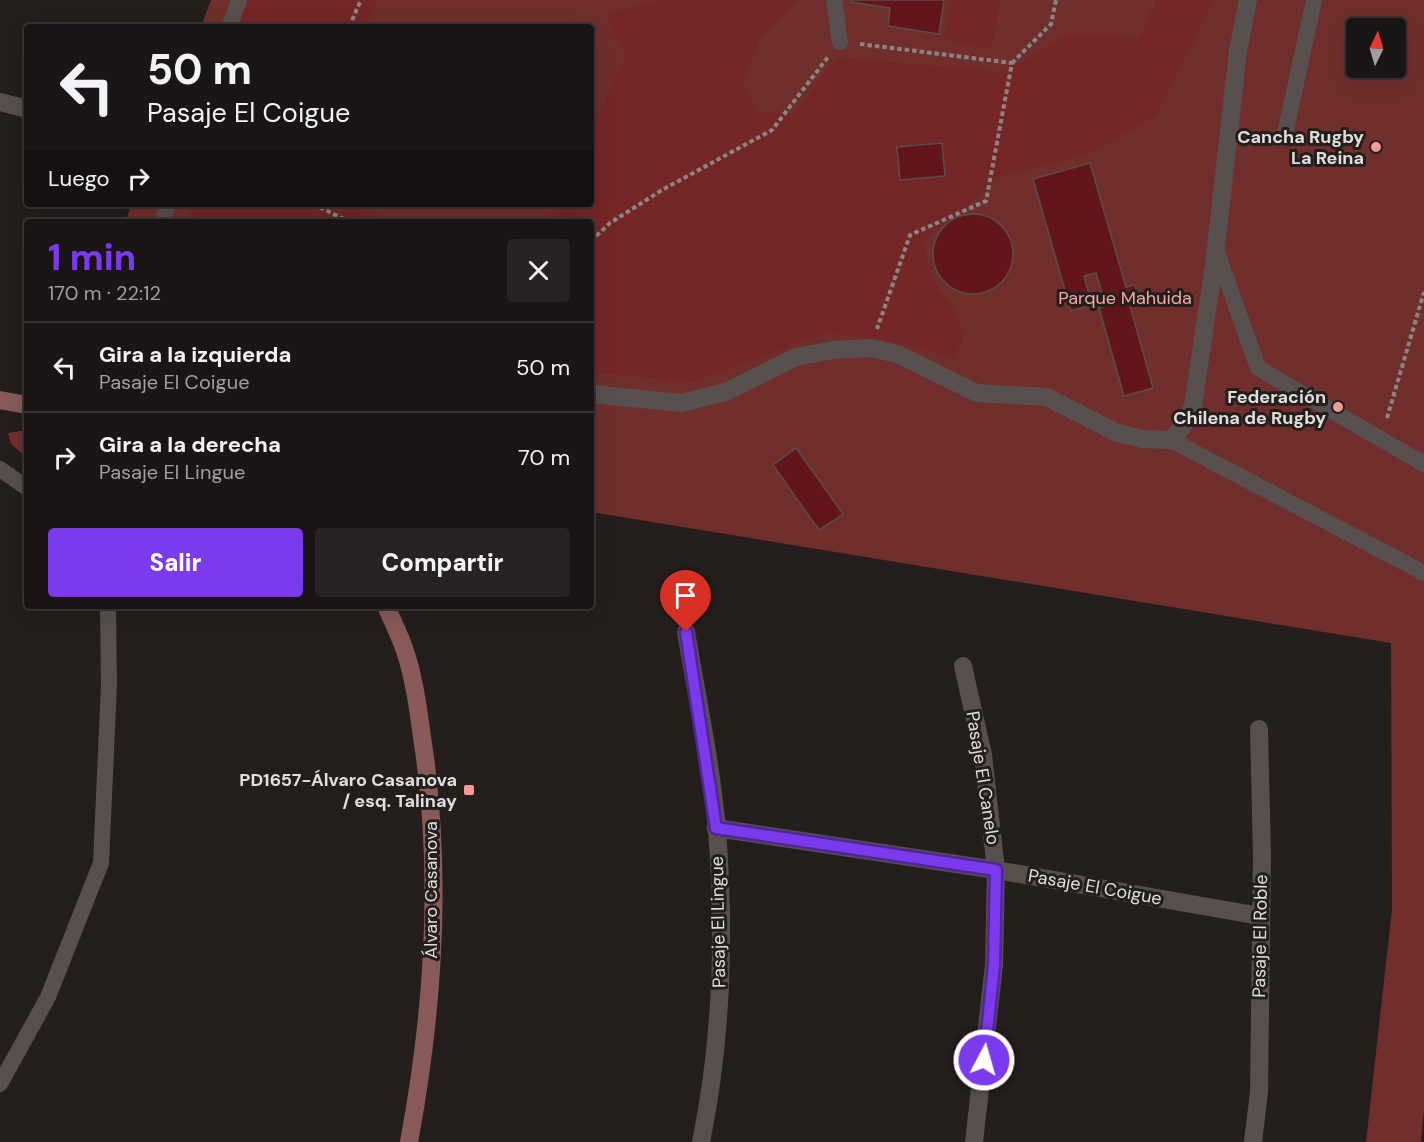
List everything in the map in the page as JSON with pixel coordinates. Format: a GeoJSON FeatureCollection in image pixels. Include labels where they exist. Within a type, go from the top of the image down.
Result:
{"type":"FeatureCollection","features":[{"type":"Feature","properties":{"kind":"street"},"geometry":{"type":"LineString","coordinates":[[594,394],[682,403],[725,392],[796,357],[833,350],[871,348],[897,354],[977,393],[1047,398],[1115,432],[1142,439],[1171,440],[1183,426],[1193,406],[1215,248],[1238,51],[1248,0]]}},
{"type":"Feature","properties":{"kind":"street"},"geometry":{"type":"LineString","coordinates":[[0,102],[24,108]]}},
{"type":"Feature","properties":{"kind":"street"},"geometry":{"type":"LineString","coordinates":[[0,400],[24,404]]}},
{"type":"Feature","properties":{"kind":"street","name":"Álvaro Casanova"},"geometry":{"type":"LineString","coordinates":[[387,609],[404,648],[415,694],[426,760],[435,890],[434,949],[427,1026],[409,1142]]}},
{"type":"Feature","properties":{"kind":"street","name":"Pasaje El Lingue"},"geometry":{"type":"LineString","coordinates":[[686,632],[716,828],[720,913],[719,1005],[701,1142]]}},
{"type":"Feature","properties":{"kind":"street","name":"Pasaje El Canelo"},"geometry":{"type":"LineString","coordinates":[[963,666],[983,756],[996,870],[994,965],[974,1142]]}},
{"type":"Feature","properties":{"kind":"street","name":"Pasaje El Roble"},"geometry":{"type":"LineString","coordinates":[[1253,1142],[1259,1092],[1262,856],[1259,729]]}},
{"type":"Feature","properties":{"kind":"street","name":"Pasaje El Coigue"},"geometry":{"type":"LineString","coordinates":[[716,828],[996,870],[1260,916]]}},
{"type":"Feature","properties":{"kind":"lane"},"geometry":{"type":"LineString","coordinates":[[230,24],[239,0]]}},
{"type":"Feature","properties":{"kind":"lane"},"geometry":{"type":"LineString","coordinates":[[834,0],[840,42]]}},
{"type":"Feature","properties":{"kind":"lane"},"geometry":{"type":"LineString","coordinates":[[1285,134],[1314,0]]}},
{"type":"Feature","properties":{"kind":"lane"},"geometry":{"type":"LineString","coordinates":[[1215,248],[1258,368],[1424,464]]}},
{"type":"Feature","properties":{"kind":"lane"},"geometry":{"type":"LineString","coordinates":[[1171,440],[1424,573]]}},
{"type":"Feature","properties":{"kind":"lane"},"geometry":{"type":"LineString","coordinates":[[0,469],[24,486]]}},
{"type":"Feature","properties":{"kind":"lane"},"geometry":{"type":"LineString","coordinates":[[0,1084],[48,997],[101,863],[110,685],[108,609]]}},
{"type":"Feature","properties":{"kind":"path"},"geometry":{"type":"LineString","coordinates":[[350,24],[360,0]]}},
{"type":"Feature","properties":{"kind":"path"},"geometry":{"type":"LineString","coordinates":[[871,348],[910,235],[986,201],[1012,63],[1051,24],[1056,0]]}},
{"type":"Feature","properties":{"kind":"path"},"geometry":{"type":"LineString","coordinates":[[594,238],[610,223],[662,190],[772,130],[840,42],[1012,63]]}},
{"type":"Feature","properties":{"kind":"path"},"geometry":{"type":"LineString","coordinates":[[319,207],[344,219]]}},
{"type":"Feature","properties":{"kind":"path"},"geometry":{"type":"LineString","coordinates":[[1380,439],[1424,292]]}},
{"type":"Feature","properties":{"kind":"green space","name":"Parque Mahuida"},"geometry":{"type":"Polygon","coordinates":[[[211,0],[1424,0],[1424,1109],[1421,1142],[1366,1142],[1392,909],[1391,643],[594,512],[594,219],[126,219],[131,207],[594,207],[594,24],[202,24],[211,0]]]}},
{"type":"Feature","properties":{"kind":"green space"},"geometry":{"type":"Polygon","coordinates":[[[24,430],[24,455],[11,444],[8,433],[24,430]]]}},
{"type":"Feature","properties":{"kind":"shaded area"},"geometry":{"type":"Polygon","coordinates":[[[248,0],[377,0],[366,24],[239,24],[248,0]]]}},
{"type":"Feature","properties":{"kind":"shaded area"},"geometry":{"type":"Polygon","coordinates":[[[665,0],[797,0],[761,36],[742,84],[758,113],[794,113],[837,57],[1004,72],[1066,35],[1140,38],[1156,0],[1213,0],[1155,116],[1088,154],[997,177],[976,199],[924,240],[930,276],[954,309],[964,334],[954,359],[906,344],[828,333],[692,382],[594,372],[594,219],[550,219],[556,207],[594,207],[594,125],[626,56],[605,13],[665,0]]]}},
{"type":"Feature","properties":{"kind":"shaded area"},"geometry":{"type":"Polygon","coordinates":[[[951,0],[1001,0],[991,49],[944,40],[951,0]]]}},
{"type":"Feature","properties":{"kind":"shaded area"},"geometry":{"type":"Polygon","coordinates":[[[186,207],[356,207],[386,219],[196,219],[186,207]]]}},
{"type":"Feature","properties":{"kind":"building"},"geometry":{"type":"Polygon","coordinates":[[[851,0],[944,0],[939,34],[888,26],[890,8],[851,2],[851,0]]]}},
{"type":"Feature","properties":{"kind":"building"},"geometry":{"type":"Polygon","coordinates":[[[942,143],[945,176],[900,180],[897,147],[942,143]]]}},
{"type":"Feature","properties":{"kind":"building"},"geometry":{"type":"Polygon","coordinates":[[[1090,163],[1126,287],[1135,285],[1138,296],[1128,299],[1153,388],[1124,396],[1099,308],[1106,306],[1096,273],[1084,276],[1092,305],[1071,311],[1033,179],[1090,163]]]}},
{"type":"Feature","properties":{"kind":"building"},"geometry":{"type":"Polygon","coordinates":[[[973,214],[988,217],[1001,226],[1010,239],[1013,254],[1010,269],[1001,282],[988,291],[973,294],[958,291],[945,282],[936,269],[933,254],[936,239],[945,226],[958,217],[973,214]]]}},
{"type":"Feature","properties":{"kind":"building"},"geometry":{"type":"Polygon","coordinates":[[[796,448],[843,514],[819,530],[773,465],[796,448]]]}},
{"type":"Feature","properties":{"kind":"place","name":"Cancha Rugby La Reina"},"geometry":{"type":"Point","coordinates":[1376,147]}},
{"type":"Feature","properties":{"kind":"place","name":"Federación Chilena de Rugby"},"geometry":{"type":"Point","coordinates":[1338,407]}},
{"type":"Feature","properties":{"kind":"place","name":"PD1657-Álvaro Casanova / esq. Talinay"},"geometry":{"type":"Point","coordinates":[469,790]}},
{"type":"Feature","properties":{"kind":"route"},"geometry":{"type":"LineString","coordinates":[[686,632],[703,729],[716,828],[996,870],[994,965],[984,1060]]}}]}
